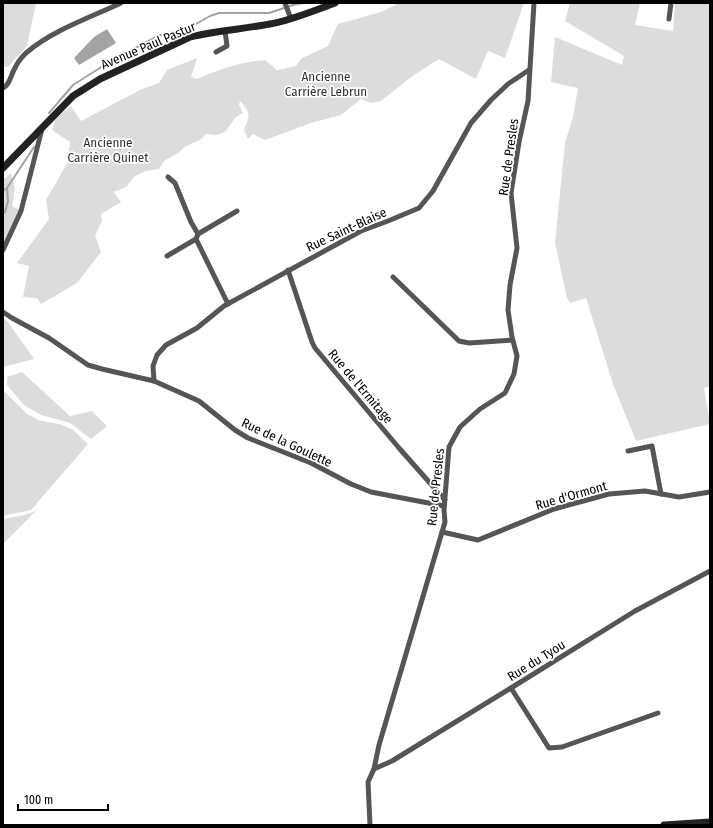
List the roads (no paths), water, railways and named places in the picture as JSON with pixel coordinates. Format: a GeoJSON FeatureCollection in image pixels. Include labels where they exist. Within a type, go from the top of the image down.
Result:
{"type":"FeatureCollection","features":[{"type":"Feature","properties":{"kind":"main road","name":"Avenue Paul Pastur"},"geometry":{"type":"LineString","coordinates":[[3,168],[73,96],[100,79],[190,37],[271,24],[291,19],[335,3]]}},
{"type":"Feature","properties":{"kind":"main road"},"geometry":{"type":"LineString","coordinates":[[664,825],[710,822]]}},
{"type":"Feature","properties":{"kind":"street"},"geometry":{"type":"LineString","coordinates":[[3,88],[6,87],[15,67],[30,50],[70,25],[121,3]]}},
{"type":"Feature","properties":{"kind":"street"},"geometry":{"type":"LineString","coordinates":[[285,3],[291,19]]}},
{"type":"Feature","properties":{"kind":"street","name":"Rue de Presles"},"geometry":{"type":"LineString","coordinates":[[370,825],[368,782],[374,769],[379,745],[445,522],[448,447],[460,427],[480,409],[505,393],[514,374],[517,356],[512,340],[508,310],[510,285],[517,248],[511,193],[518,142],[528,101],[534,3]]}},
{"type":"Feature","properties":{"kind":"street"},"geometry":{"type":"LineString","coordinates":[[669,19],[670,3]]}},
{"type":"Feature","properties":{"kind":"street"},"geometry":{"type":"LineString","coordinates":[[216,52],[227,46],[226,31]]}},
{"type":"Feature","properties":{"kind":"street","name":"Rue Saint-Blaise"},"geometry":{"type":"LineString","coordinates":[[154,381],[154,366],[157,355],[166,345],[197,328],[228,304],[361,231],[418,208],[433,191],[471,123],[491,100],[508,84],[529,70]]}},
{"type":"Feature","properties":{"kind":"street"},"geometry":{"type":"LineString","coordinates":[[3,250],[21,211],[43,126]]}},
{"type":"Feature","properties":{"kind":"street"},"geometry":{"type":"LineString","coordinates":[[168,177],[175,183],[197,237],[228,304]]}},
{"type":"Feature","properties":{"kind":"street"},"geometry":{"type":"LineString","coordinates":[[167,256],[237,211]]}},
{"type":"Feature","properties":{"kind":"street","name":"Rue de l'Ermitage"},"geometry":{"type":"LineString","coordinates":[[288,270],[315,348],[445,503]]}},
{"type":"Feature","properties":{"kind":"street"},"geometry":{"type":"LineString","coordinates":[[394,277],[459,341],[469,343],[512,340]]}},
{"type":"Feature","properties":{"kind":"street","name":"Rue de la Goulette"},"geometry":{"type":"LineString","coordinates":[[3,312],[49,338],[88,365],[154,381],[199,401],[248,438],[311,463],[351,484],[371,492],[445,503]]}},
{"type":"Feature","properties":{"kind":"street"},"geometry":{"type":"LineString","coordinates":[[628,451],[652,446],[661,494]]}},
{"type":"Feature","properties":{"kind":"street","name":"Rue d'Ormont"},"geometry":{"type":"LineString","coordinates":[[442,532],[478,540],[554,509],[609,494],[645,491],[680,497],[710,492]]}},
{"type":"Feature","properties":{"kind":"street","name":"Rue du Tyou"},"geometry":{"type":"LineString","coordinates":[[374,769],[392,761],[635,611],[710,571]]}},
{"type":"Feature","properties":{"kind":"street"},"geometry":{"type":"LineString","coordinates":[[511,688],[549,748],[562,748],[658,713]]}},
{"type":"Feature","properties":{"kind":"waterway"},"geometry":{"type":"LineString","coordinates":[[49,113],[73,85],[114,59],[160,35],[189,28],[210,16],[219,13],[269,13],[303,3]]}},
{"type":"Feature","properties":{"kind":"waterway"},"geometry":{"type":"LineString","coordinates":[[3,191],[7,188],[34,147]]}},
{"type":"Feature","properties":{"kind":"waterway"},"geometry":{"type":"LineString","coordinates":[[3,213],[5,212],[8,201],[7,188]]}},
{"type":"Feature","properties":{"kind":"park label","name":"Ancienne Carrière Lebrun"},"geometry":{"type":"Point","coordinates":[326,84]}},
{"type":"Feature","properties":{"kind":"park label","name":"Ancienne Carrière Quinet"},"geometry":{"type":"Point","coordinates":[108,150]}}]}
